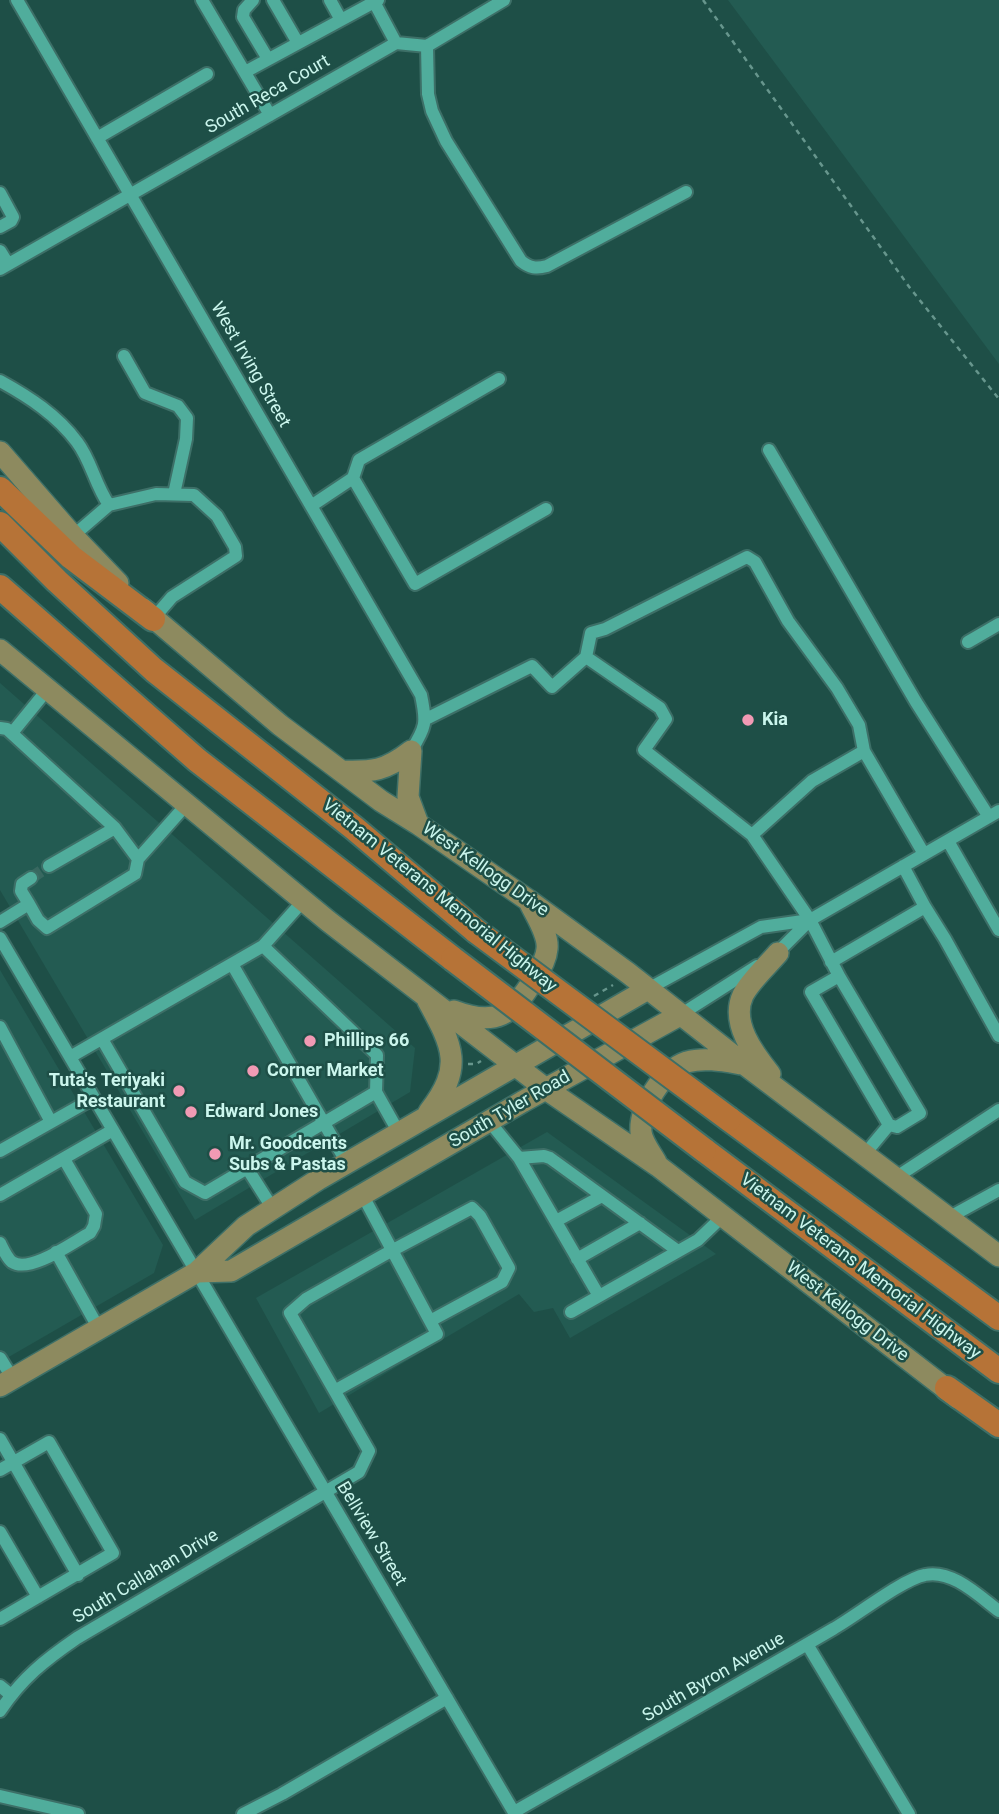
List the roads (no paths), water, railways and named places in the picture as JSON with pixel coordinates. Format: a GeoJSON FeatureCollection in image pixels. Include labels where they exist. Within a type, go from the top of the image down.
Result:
{"type":"FeatureCollection","features":[{"type":"Feature","properties":{"kind":"highway"},"geometry":{"type":"LineString","coordinates":[[0,489],[71,557],[153,619]]}},
{"type":"Feature","properties":{"kind":"highway","name":"Vietnam Veterans Memorial Highway"},"geometry":{"type":"LineString","coordinates":[[0,524],[57,581],[154,670],[354,828],[476,931],[999,1318]]}},
{"type":"Feature","properties":{"kind":"highway","name":"Vietnam Veterans Memorial Highway"},"geometry":{"type":"LineString","coordinates":[[0,587],[197,761],[704,1150],[999,1371]]}},
{"type":"Feature","properties":{"kind":"highway"},"geometry":{"type":"LineString","coordinates":[[947,1388],[999,1425]]}},
{"type":"Feature","properties":{"kind":"main road","name":"West Kellogg Drive"},"geometry":{"type":"LineString","coordinates":[[0,452],[73,536],[153,619],[280,725],[381,801],[528,900],[999,1256]]}},
{"type":"Feature","properties":{"kind":"main road","name":"West Kellogg Drive"},"geometry":{"type":"LineString","coordinates":[[0,650],[303,901],[546,1089],[658,1166],[947,1388],[999,1432]]}},
{"type":"Feature","properties":{"kind":"main road"},"geometry":{"type":"LineString","coordinates":[[342,771],[378,771],[393,765],[411,751]]}},
{"type":"Feature","properties":{"kind":"main road"},"geometry":{"type":"LineString","coordinates":[[411,751],[407,778],[408,797],[418,824]]}},
{"type":"Feature","properties":{"kind":"main road"},"geometry":{"type":"LineString","coordinates":[[431,999],[473,1018],[492,1019],[508,1012],[521,1000],[544,961],[548,947],[528,900]]}},
{"type":"Feature","properties":{"kind":"main road"},"geometry":{"type":"LineString","coordinates":[[778,953],[744,995],[739,1015],[753,1053],[784,1093]]}},
{"type":"Feature","properties":{"kind":"main road","name":"South Tyler Road"},"geometry":{"type":"LineString","coordinates":[[6,1383],[197,1272],[246,1226],[347,1163],[648,989]]}},
{"type":"Feature","properties":{"kind":"main road"},"geometry":{"type":"LineString","coordinates":[[425,1118],[450,1078],[453,1060],[431,999]]}},
{"type":"Feature","properties":{"kind":"main road","name":"South Tyler Road"},"geometry":{"type":"LineString","coordinates":[[197,1272],[231,1270],[489,1121],[680,1015]]}},
{"type":"Feature","properties":{"kind":"main road"},"geometry":{"type":"LineString","coordinates":[[658,1166],[641,1136],[641,1116],[661,1081],[686,1063],[714,1059],[744,1064]]}},
{"type":"Feature","properties":{"kind":"street","name":"West Irving Street"},"geometry":{"type":"LineString","coordinates":[[17,0],[421,695],[426,719]]}},
{"type":"Feature","properties":{"kind":"street"},"geometry":{"type":"LineString","coordinates":[[202,0],[270,115]]}},
{"type":"Feature","properties":{"kind":"street"},"geometry":{"type":"LineString","coordinates":[[253,0],[244,10],[243,16],[268,59]]}},
{"type":"Feature","properties":{"kind":"street"},"geometry":{"type":"LineString","coordinates":[[273,0],[298,43]]}},
{"type":"Feature","properties":{"kind":"street"},"geometry":{"type":"LineString","coordinates":[[330,0],[341,20]]}},
{"type":"Feature","properties":{"kind":"street"},"geometry":{"type":"LineString","coordinates":[[245,72],[375,1],[396,43],[427,46],[504,0]]}},
{"type":"Feature","properties":{"kind":"street","name":"South Reca Court"},"geometry":{"type":"LineString","coordinates":[[4,267],[396,43]]}},
{"type":"Feature","properties":{"kind":"street"},"geometry":{"type":"LineString","coordinates":[[427,46],[428,94],[432,111],[446,141],[521,261],[529,267],[537,269],[547,266],[685,192]]}},
{"type":"Feature","properties":{"kind":"street"},"geometry":{"type":"LineString","coordinates":[[97,138],[207,74]]}},
{"type":"Feature","properties":{"kind":"street"},"geometry":{"type":"LineString","coordinates":[[0,193],[13,217],[0,227]]}},
{"type":"Feature","properties":{"kind":"street"},"geometry":{"type":"LineString","coordinates":[[0,251],[4,267]]}},
{"type":"Feature","properties":{"kind":"street"},"geometry":{"type":"LineString","coordinates":[[124,356],[145,393],[178,406],[187,418],[186,439],[174,494]]}},
{"type":"Feature","properties":{"kind":"street"},"geometry":{"type":"LineString","coordinates":[[311,506],[353,478],[359,460],[499,379]]}},
{"type":"Feature","properties":{"kind":"street"},"geometry":{"type":"LineString","coordinates":[[0,381],[39,404],[78,442],[99,491],[109,505]]}},
{"type":"Feature","properties":{"kind":"street"},"geometry":{"type":"LineString","coordinates":[[769,450],[916,702],[994,814]]}},
{"type":"Feature","properties":{"kind":"street"},"geometry":{"type":"LineString","coordinates":[[353,478],[415,584],[546,509]]}},
{"type":"Feature","properties":{"kind":"street"},"geometry":{"type":"LineString","coordinates":[[73,536],[109,505],[156,494],[194,495],[217,516],[235,547],[236,556],[172,597],[153,619]]}},
{"type":"Feature","properties":{"kind":"street"},"geometry":{"type":"LineString","coordinates":[[411,751],[426,719],[532,666],[552,687],[586,657],[591,633],[605,629],[747,557],[755,562],[788,621],[848,706],[859,725],[864,751],[924,854]]}},
{"type":"Feature","properties":{"kind":"street"},"geometry":{"type":"LineString","coordinates":[[968,642],[999,625]]}},
{"type":"Feature","properties":{"kind":"street"},"geometry":{"type":"LineString","coordinates":[[586,657],[664,712],[664,724],[644,750],[752,835],[810,920],[831,962],[920,1113],[897,1127],[890,1125],[811,992],[839,976]]}},
{"type":"Feature","properties":{"kind":"street"},"geometry":{"type":"LineString","coordinates":[[47,690],[6,731],[115,828],[138,859]]}},
{"type":"Feature","properties":{"kind":"street"},"geometry":{"type":"LineString","coordinates":[[752,835],[812,781],[864,751]]}},
{"type":"Feature","properties":{"kind":"street"},"geometry":{"type":"LineString","coordinates":[[31,878],[22,884],[21,891],[38,920],[47,928],[135,874],[138,859],[186,805]]}},
{"type":"Feature","properties":{"kind":"street","name":"South Tyler Road"},"geometry":{"type":"LineString","coordinates":[[680,1015],[778,953],[810,920],[994,814]]}},
{"type":"Feature","properties":{"kind":"street"},"geometry":{"type":"LineString","coordinates":[[49,866],[115,828]]}},
{"type":"Feature","properties":{"kind":"street"},"geometry":{"type":"LineString","coordinates":[[948,841],[999,930]]}},
{"type":"Feature","properties":{"kind":"street"},"geometry":{"type":"LineString","coordinates":[[903,866],[999,1036]]}},
{"type":"Feature","properties":{"kind":"street"},"geometry":{"type":"LineString","coordinates":[[70,1057],[263,946],[303,901]]}},
{"type":"Feature","properties":{"kind":"street"},"geometry":{"type":"LineString","coordinates":[[0,922],[29,904]]}},
{"type":"Feature","properties":{"kind":"street"},"geometry":{"type":"LineString","coordinates":[[831,962],[925,907]]}},
{"type":"Feature","properties":{"kind":"street","name":"South Tyler Road"},"geometry":{"type":"LineString","coordinates":[[648,989],[761,927],[810,920]]}},
{"type":"Feature","properties":{"kind":"street","name":"Bellview Street"},"geometry":{"type":"LineString","coordinates":[[0,938],[515,1813]]}},
{"type":"Feature","properties":{"kind":"street"},"geometry":{"type":"LineString","coordinates":[[263,946],[377,1055],[376,1092],[399,1133]]}},
{"type":"Feature","properties":{"kind":"street"},"geometry":{"type":"LineString","coordinates":[[232,964],[347,1163]]}},
{"type":"Feature","properties":{"kind":"street"},"geometry":{"type":"LineString","coordinates":[[0,1027],[51,1122]]}},
{"type":"Feature","properties":{"kind":"street"},"geometry":{"type":"LineString","coordinates":[[102,1039],[185,1182],[205,1193],[376,1092]]}},
{"type":"Feature","properties":{"kind":"street"},"geometry":{"type":"LineString","coordinates":[[0,1151],[94,1098]]}},
{"type":"Feature","properties":{"kind":"street"},"geometry":{"type":"LineString","coordinates":[[895,1178],[999,1110]]}},
{"type":"Feature","properties":{"kind":"street"},"geometry":{"type":"LineString","coordinates":[[489,1121],[519,1158],[599,1296]]}},
{"type":"Feature","properties":{"kind":"street"},"geometry":{"type":"LineString","coordinates":[[864,1154],[890,1125]]}},
{"type":"Feature","properties":{"kind":"street"},"geometry":{"type":"LineString","coordinates":[[0,1195],[113,1130]]}},
{"type":"Feature","properties":{"kind":"street"},"geometry":{"type":"LineString","coordinates":[[519,1158],[550,1158],[678,1251]]}},
{"type":"Feature","properties":{"kind":"street"},"geometry":{"type":"LineString","coordinates":[[0,1243],[10,1261],[21,1266],[32,1265],[90,1233],[96,1214],[64,1159]]}},
{"type":"Feature","properties":{"kind":"street"},"geometry":{"type":"LineString","coordinates":[[247,1168],[273,1209]]}},
{"type":"Feature","properties":{"kind":"street"},"geometry":{"type":"LineString","coordinates":[[948,1218],[999,1190]]}},
{"type":"Feature","properties":{"kind":"street"},"geometry":{"type":"LineString","coordinates":[[362,1194],[393,1250],[430,1321],[437,1334],[336,1390],[290,1312],[306,1299],[393,1250],[472,1208],[480,1216],[509,1268],[502,1282],[430,1321]]}},
{"type":"Feature","properties":{"kind":"street"},"geometry":{"type":"LineString","coordinates":[[556,1222],[602,1196]]}},
{"type":"Feature","properties":{"kind":"street"},"geometry":{"type":"LineString","coordinates":[[570,1312],[698,1240],[723,1216]]}},
{"type":"Feature","properties":{"kind":"street"},"geometry":{"type":"LineString","coordinates":[[577,1259],[640,1223]]}},
{"type":"Feature","properties":{"kind":"street"},"geometry":{"type":"LineString","coordinates":[[56,1252],[99,1329]]}},
{"type":"Feature","properties":{"kind":"street"},"geometry":{"type":"LineString","coordinates":[[0,1358],[6,1383]]}},
{"type":"Feature","properties":{"kind":"street","name":"South Callahan Drive"},"geometry":{"type":"LineString","coordinates":[[0,1711],[10,1695],[41,1662],[77,1638],[359,1472],[369,1451],[336,1390]]}},
{"type":"Feature","properties":{"kind":"street"},"geometry":{"type":"LineString","coordinates":[[0,1439],[78,1574]]}},
{"type":"Feature","properties":{"kind":"street"},"geometry":{"type":"LineString","coordinates":[[0,1470],[46,1443],[51,1444],[113,1550],[111,1555],[0,1619]]}},
{"type":"Feature","properties":{"kind":"street"},"geometry":{"type":"LineString","coordinates":[[0,1532],[38,1597]]}},
{"type":"Feature","properties":{"kind":"street","name":"South Byron Avenue"},"geometry":{"type":"LineString","coordinates":[[515,1813],[852,1619],[912,1579],[930,1574],[949,1577],[999,1611]]}},
{"type":"Feature","properties":{"kind":"street"},"geometry":{"type":"LineString","coordinates":[[807,1644],[909,1814]]}},
{"type":"Feature","properties":{"kind":"street"},"geometry":{"type":"LineString","coordinates":[[0,1686],[10,1695]]}},
{"type":"Feature","properties":{"kind":"street"},"geometry":{"type":"LineString","coordinates":[[243,1814],[447,1698]]}},
{"type":"Feature","properties":{"kind":"street"},"geometry":{"type":"LineString","coordinates":[[0,1796],[78,1814]]}},
{"type":"Feature","properties":{"kind":"tunnel"},"geometry":{"type":"LineString","coordinates":[[31,878],[49,866]]}},
{"type":"Feature","properties":{"kind":"place","name":"Kia"},"geometry":{"type":"Point","coordinates":[748,720]}},
{"type":"Feature","properties":{"kind":"place","name":"Phillips 66"},"geometry":{"type":"Point","coordinates":[310,1041]}},
{"type":"Feature","properties":{"kind":"place","name":"Corner Market"},"geometry":{"type":"Point","coordinates":[253,1071]}},
{"type":"Feature","properties":{"kind":"place","name":"Tuta's Teriyaki Restaurant"},"geometry":{"type":"Point","coordinates":[179,1091]}},
{"type":"Feature","properties":{"kind":"place","name":"Edward Jones"},"geometry":{"type":"Point","coordinates":[191,1112]}},
{"type":"Feature","properties":{"kind":"place","name":"Mr. Goodcents Subs & Pastas"},"geometry":{"type":"Point","coordinates":[215,1154]}}]}
